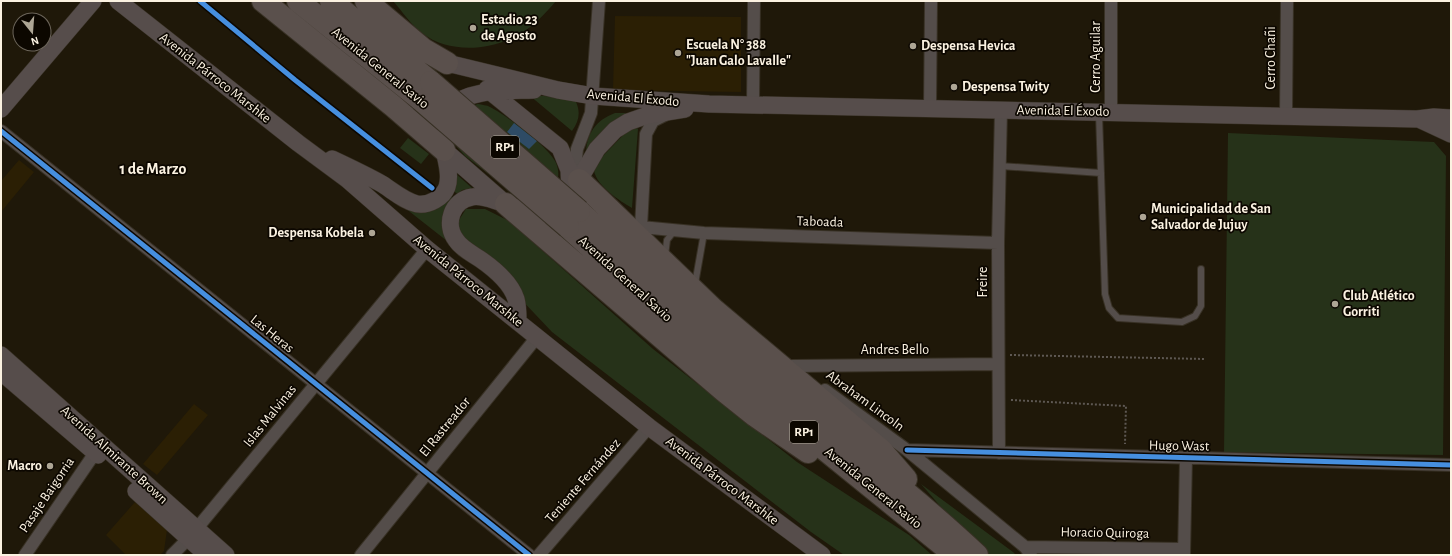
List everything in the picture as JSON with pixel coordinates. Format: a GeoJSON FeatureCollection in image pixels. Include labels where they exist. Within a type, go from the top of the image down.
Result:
{"type":"FeatureCollection","features":[{"type":"Feature","properties":{"kind":"highway"},"geometry":{"type":"LineString","coordinates":[[263,1],[393,106],[444,150]]}},
{"type":"Feature","properties":{"kind":"highway","name":"Avenida General Savio"},"geometry":{"type":"LineString","coordinates":[[298,1],[421,100],[568,227],[882,472],[977,555]]}},
{"type":"Feature","properties":{"kind":"highway"},"geometry":{"type":"LineString","coordinates":[[366,1],[423,48],[447,63]]}},
{"type":"Feature","properties":{"kind":"highway","name":"Avenida General Savio"},"geometry":{"type":"LineString","coordinates":[[337,6],[449,97],[579,211],[663,301],[750,389],[955,555]]}},
{"type":"Feature","properties":{"kind":"highway"},"geometry":{"type":"LineString","coordinates":[[573,178],[639,232],[679,273],[750,340],[881,450],[953,533]]}},
{"type":"Feature","properties":{"kind":"highway"},"geometry":{"type":"LineString","coordinates":[[506,204],[689,362],[754,415],[902,513]]}},
{"type":"Feature","properties":{"kind":"main road"},"geometry":{"type":"LineString","coordinates":[[1,109],[93,1]]}},
{"type":"Feature","properties":{"kind":"main road","name":"Avenida Párroco Marshke"},"geometry":{"type":"LineString","coordinates":[[118,1],[298,143],[348,180],[428,250],[649,427],[817,554]]}},
{"type":"Feature","properties":{"kind":"main road"},"geometry":{"type":"LineString","coordinates":[[447,63],[493,93],[560,148],[573,178]]}},
{"type":"Feature","properties":{"kind":"main road","name":"Avenida El Éxodo"},"geometry":{"type":"LineString","coordinates":[[447,63],[558,90],[593,96],[709,104],[1286,115],[1417,119],[1434,117],[1451,118]]}},
{"type":"Feature","properties":{"kind":"main road","name":"Avenida El Éxodo"},"geometry":{"type":"LineString","coordinates":[[298,143],[359,172],[400,196],[418,204],[431,202],[446,189],[448,171],[441,122],[448,108],[469,96],[493,93],[558,90]]}},
{"type":"Feature","properties":{"kind":"main road","name":"Avenida El Éxodo"},"geometry":{"type":"LineString","coordinates":[[506,204],[526,212],[548,215],[562,206],[573,178],[597,149],[622,126],[628,122],[648,115],[709,104]]}},
{"type":"Feature","properties":{"kind":"main road","name":"Avenida El Éxodo"},"geometry":{"type":"LineString","coordinates":[[1417,119],[1451,134]]}},
{"type":"Feature","properties":{"kind":"main road"},"geometry":{"type":"LineString","coordinates":[[444,150],[506,204]]}},
{"type":"Feature","properties":{"kind":"main road"},"geometry":{"type":"LineString","coordinates":[[506,204],[479,196],[466,198],[459,202],[453,210],[450,226],[456,241],[500,275],[514,294],[517,300],[518,321]]}},
{"type":"Feature","properties":{"kind":"main road","name":"Avenida Almirante Brown"},"geometry":{"type":"LineString","coordinates":[[1,355],[98,448],[193,533],[226,555]]}},
{"type":"Feature","properties":{"kind":"main road","name":"Avenida Almirante Brown"},"geometry":{"type":"LineString","coordinates":[[1,372],[98,448]]}},
{"type":"Feature","properties":{"kind":"main road","name":"Avenida Almirante Brown"},"geometry":{"type":"LineString","coordinates":[[193,533],[207,555]]}},
{"type":"Feature","properties":{"kind":"street"},"geometry":{"type":"LineString","coordinates":[[573,178],[577,149],[591,113],[599,1]]}},
{"type":"Feature","properties":{"kind":"street"},"geometry":{"type":"LineString","coordinates":[[753,104],[754,1]]}},
{"type":"Feature","properties":{"kind":"street"},"geometry":{"type":"LineString","coordinates":[[930,108],[931,1]]}},
{"type":"Feature","properties":{"kind":"street","name":"Cerro Aguilar"},"geometry":{"type":"LineString","coordinates":[[1105,112],[1111,1]]}},
{"type":"Feature","properties":{"kind":"street","name":"Cerro Chañi"},"geometry":{"type":"LineString","coordinates":[[1286,115],[1287,1]]}},
{"type":"Feature","properties":{"kind":"street"},"geometry":{"type":"LineString","coordinates":[[639,232],[646,134],[653,122],[682,109]]}},
{"type":"Feature","properties":{"kind":"street","name":"Freire"},"geometry":{"type":"LineString","coordinates":[[999,453],[998,242],[1001,110]]}},
{"type":"Feature","properties":{"kind":"street","name":"Las Heras"},"geometry":{"type":"LineString","coordinates":[[1,131],[529,555]]}},
{"type":"Feature","properties":{"kind":"street","name":"Taboada"},"geometry":{"type":"LineString","coordinates":[[639,232],[675,230],[704,233],[998,242]]}},
{"type":"Feature","properties":{"kind":"street","name":"Islas Malvinas"},"geometry":{"type":"LineString","coordinates":[[172,555],[193,533],[428,250]]}},
{"type":"Feature","properties":{"kind":"street","name":"Abraham Lincoln"},"geometry":{"type":"LineString","coordinates":[[679,273],[792,366],[907,450],[1028,551]]}},
{"type":"Feature","properties":{"kind":"street","name":"El Rastreador"},"geometry":{"type":"LineString","coordinates":[[361,555],[537,337]]}},
{"type":"Feature","properties":{"kind":"street","name":"Andres Bello"},"geometry":{"type":"LineString","coordinates":[[792,366],[998,359]]}},
{"type":"Feature","properties":{"kind":"street","name":"Teniente Fernández"},"geometry":{"type":"LineString","coordinates":[[539,555],[649,427]]}},
{"type":"Feature","properties":{"kind":"street","name":"Pasaje Baigorria"},"geometry":{"type":"LineString","coordinates":[[25,555],[98,448]]}},
{"type":"Feature","properties":{"kind":"street","name":"Hugo Wast"},"geometry":{"type":"LineString","coordinates":[[907,450],[1125,457],[1451,464]]}},
{"type":"Feature","properties":{"kind":"street"},"geometry":{"type":"LineString","coordinates":[[1184,552],[1186,458]]}},
{"type":"Feature","properties":{"kind":"street","name":"Horacio Quiroga"},"geometry":{"type":"LineString","coordinates":[[1028,551],[1184,552]]}},
{"type":"Feature","properties":{"kind":"lane"},"geometry":{"type":"LineString","coordinates":[[1105,112],[1101,173],[1105,294],[1109,308],[1118,318],[1182,322],[1195,316],[1201,306],[1201,269]]}},
{"type":"Feature","properties":{"kind":"lane"},"geometry":{"type":"LineString","coordinates":[[1000,166],[1101,173]]}},
{"type":"Feature","properties":{"kind":"lane"},"geometry":{"type":"LineString","coordinates":[[675,230],[668,240],[679,273]]}},
{"type":"Feature","properties":{"kind":"lane"},"geometry":{"type":"LineString","coordinates":[[679,273],[704,233]]}},
{"type":"Feature","properties":{"kind":"path"},"geometry":{"type":"LineString","coordinates":[[998,359],[1205,359]]}},
{"type":"Feature","properties":{"kind":"path"},"geometry":{"type":"LineString","coordinates":[[998,399],[1126,406],[1125,457]]}},
{"type":"Feature","properties":{"kind":"shaded area","name":"Escuela N° 388 \"Juan Galo Lavalle\""},"geometry":{"type":"Polygon","coordinates":[[[615,16],[741,17],[741,92],[613,90],[615,16]]]}},
{"type":"Feature","properties":{"kind":"shaded area"},"geometry":{"type":"Polygon","coordinates":[[[19,160],[34,172],[1,212],[1,181],[19,160]]]}},
{"type":"Feature","properties":{"kind":"shaded area"},"geometry":{"type":"Polygon","coordinates":[[[194,404],[208,415],[157,475],[143,464],[194,404]]]}},
{"type":"Feature","properties":{"kind":"shaded area"},"geometry":{"type":"Polygon","coordinates":[[[135,502],[167,530],[164,551],[160,555],[126,555],[106,535],[135,502]]]}},
{"type":"Feature","properties":{"kind":"green space","name":"Estadio 23 de Agosto"},"geometry":{"type":"Polygon","coordinates":[[[393,1],[556,1],[540,18],[522,33],[511,39],[498,43],[472,48],[446,45],[433,40],[414,26],[393,1]]]}},
{"type":"Feature","properties":{"kind":"green space"},"geometry":{"type":"Polygon","coordinates":[[[529,95],[574,98],[578,107],[579,115],[577,123],[572,131],[529,95]]]}},
{"type":"Feature","properties":{"kind":"green space"},"geometry":{"type":"Polygon","coordinates":[[[478,104],[489,106],[506,117],[527,132],[545,149],[556,163],[558,169],[556,188],[524,201],[465,156],[457,147],[454,136],[468,107],[478,104]]]}},
{"type":"Feature","properties":{"kind":"green space"},"geometry":{"type":"Polygon","coordinates":[[[615,113],[627,113],[621,117],[586,155],[586,147],[593,129],[602,120],[615,113]]]}},
{"type":"Feature","properties":{"kind":"green space"},"geometry":{"type":"Polygon","coordinates":[[[631,127],[636,127],[638,129],[632,208],[615,197],[604,187],[596,177],[594,171],[600,159],[631,127]]]}},
{"type":"Feature","properties":{"kind":"green space","name":"Club Atlético Gorriti"},"geometry":{"type":"Polygon","coordinates":[[[1228,133],[1434,142],[1446,156],[1443,455],[1224,452],[1228,133]]]}},
{"type":"Feature","properties":{"kind":"green space"},"geometry":{"type":"Polygon","coordinates":[[[408,138],[429,154],[421,164],[400,148],[408,138]]]}},
{"type":"Feature","properties":{"kind":"green space"},"geometry":{"type":"Polygon","coordinates":[[[454,172],[472,188],[462,190],[458,194],[453,191],[454,172]]]}},
{"type":"Feature","properties":{"kind":"green space"},"geometry":{"type":"Polygon","coordinates":[[[449,195],[453,198],[443,213],[447,241],[405,208],[449,195]]]}},
{"type":"Feature","properties":{"kind":"green space"},"geometry":{"type":"Polygon","coordinates":[[[466,209],[485,209],[509,221],[653,349],[797,462],[909,535],[932,555],[844,555],[811,532],[552,332],[460,235],[457,223],[466,209]]]}},
{"type":"Feature","properties":{"kind":"green space"},"geometry":{"type":"Polygon","coordinates":[[[921,484],[1016,555],[985,555],[974,545],[921,484]]]}},
{"type":"Feature","properties":{"kind":"water"},"geometry":{"type":"Polygon","coordinates":[[[514,123],[537,141],[529,149],[507,132],[514,123]]]}},
{"type":"Feature","properties":{"kind":"cycle path"},"geometry":{"type":"LineString","coordinates":[[200,1],[295,80],[432,188]]}},
{"type":"Feature","properties":{"kind":"cycle path"},"geometry":{"type":"LineString","coordinates":[[1,131],[529,555]]}},
{"type":"Feature","properties":{"kind":"cycle path"},"geometry":{"type":"LineString","coordinates":[[907,450],[1451,465]]}},
{"type":"Feature","properties":{"kind":"place","name":"Estadio 23 de Agosto"},"geometry":{"type":"Point","coordinates":[473,28]}},
{"type":"Feature","properties":{"kind":"place","name":"Despensa Hevica"},"geometry":{"type":"Point","coordinates":[913,46]}},
{"type":"Feature","properties":{"kind":"place","name":"Escuela N° 388 \"Juan Galo Lavalle\""},"geometry":{"type":"Point","coordinates":[678,53]}},
{"type":"Feature","properties":{"kind":"place","name":"Despensa Twity"},"geometry":{"type":"Point","coordinates":[954,87]}},
{"type":"Feature","properties":{"kind":"place","name":"Municipalidad de San Salvador de Jujuy"},"geometry":{"type":"Point","coordinates":[1143,217]}},
{"type":"Feature","properties":{"kind":"place","name":"Despensa Kobela"},"geometry":{"type":"Point","coordinates":[372,233]}},
{"type":"Feature","properties":{"kind":"place","name":"Club Atlético Gorriti"},"geometry":{"type":"Point","coordinates":[1335,304]}},
{"type":"Feature","properties":{"kind":"place","name":"Macro"},"geometry":{"type":"Point","coordinates":[50,466]}},
{"type":"Feature","properties":{"kind":"district","name":"1 de Marzo"},"geometry":{"type":"Point","coordinates":[153,169]}}]}
